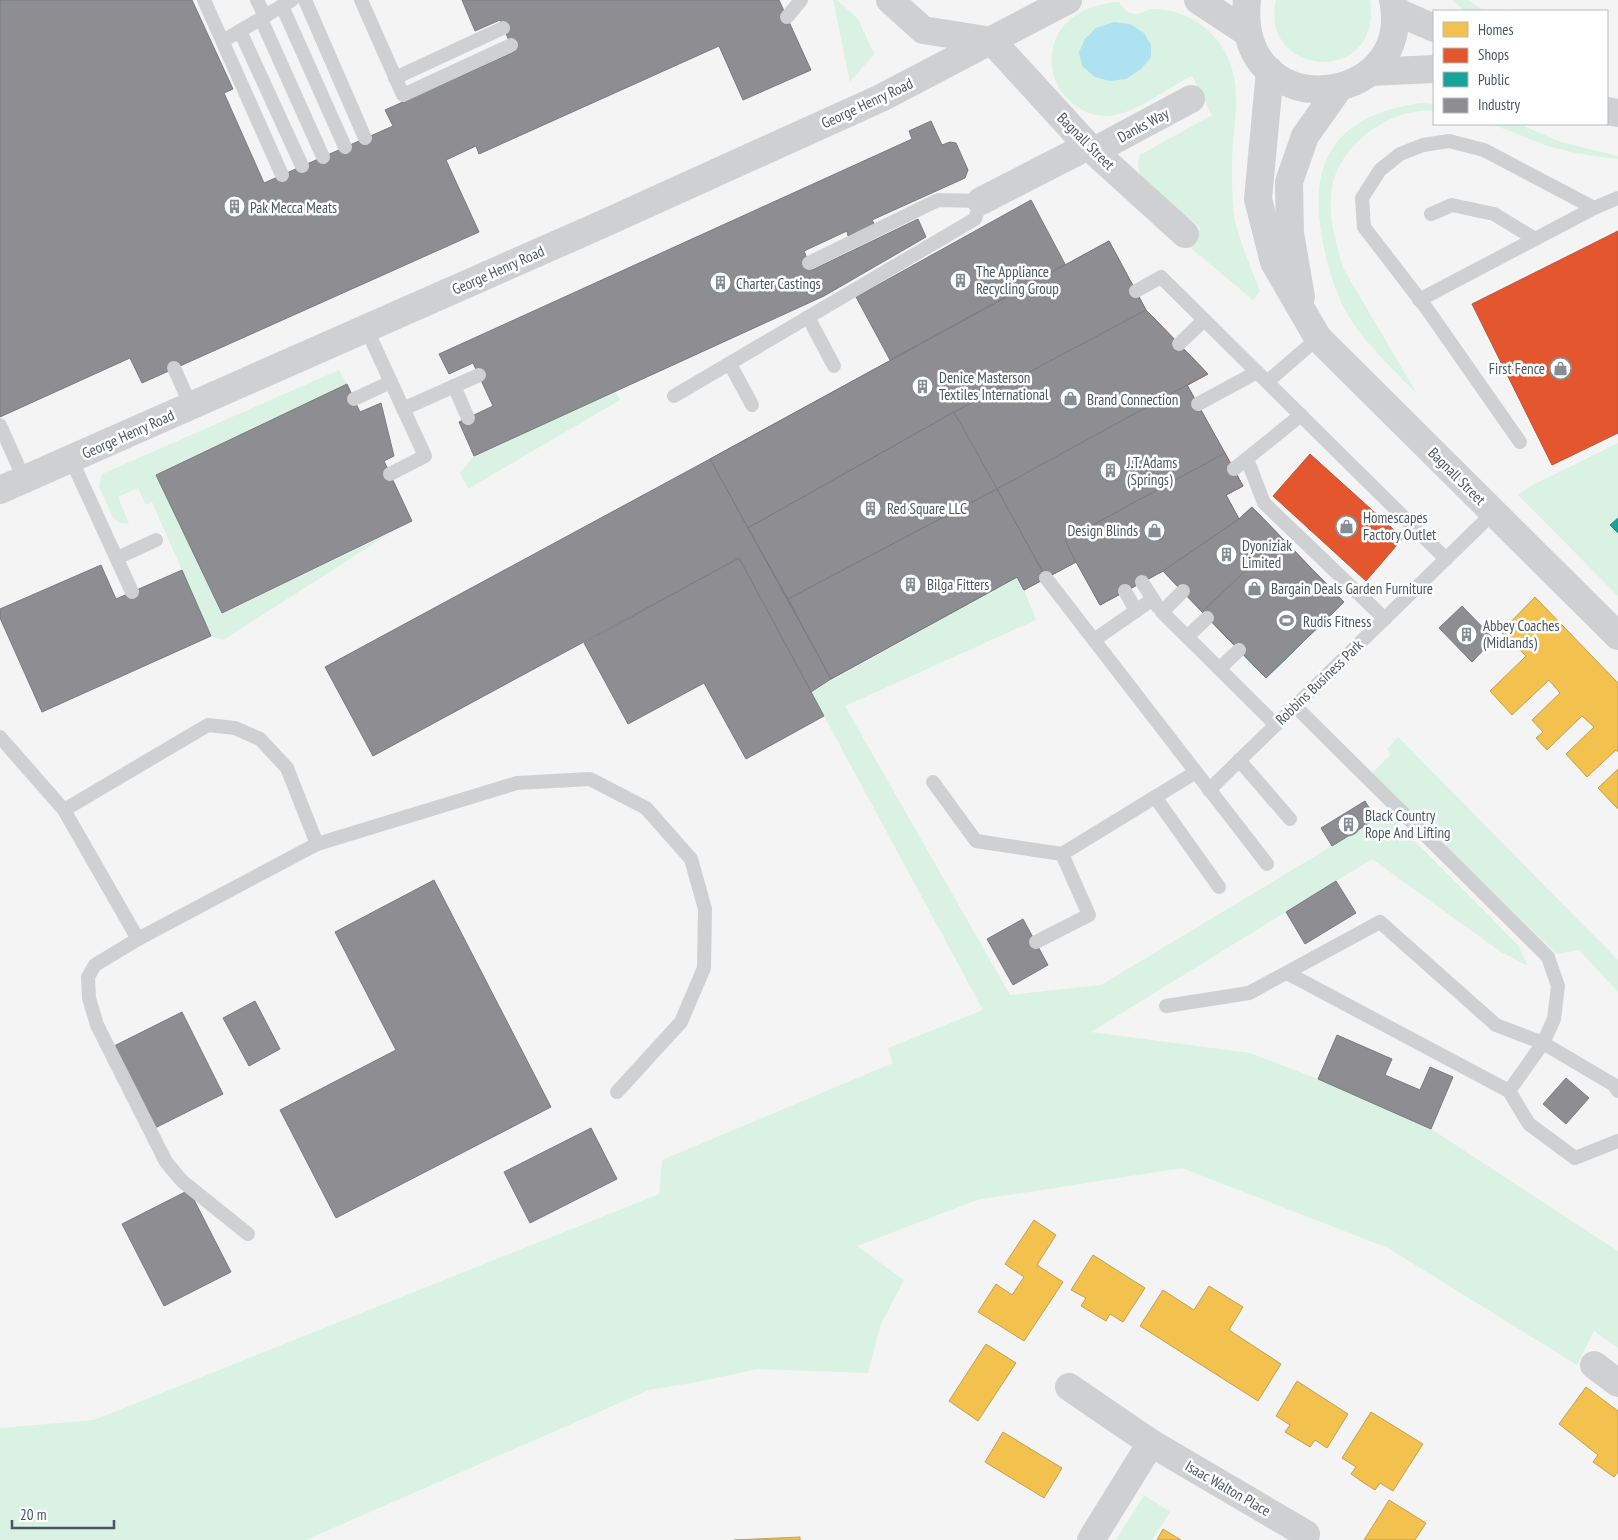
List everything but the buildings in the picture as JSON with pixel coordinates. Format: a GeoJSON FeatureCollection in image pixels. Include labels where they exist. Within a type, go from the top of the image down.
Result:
{"type":"FeatureCollection","features":[{"type":"Feature","properties":{"kind":"street"},"geometry":{"type":"LineString","coordinates":[[890,0],[923,30],[992,41],[1068,0]]}},
{"type":"Feature","properties":{"kind":"street"},"geometry":{"type":"LineString","coordinates":[[992,41],[1034,0]]}},
{"type":"Feature","properties":{"kind":"street"},"geometry":{"type":"LineString","coordinates":[[1198,0],[1248,33]]}},
{"type":"Feature","properties":{"kind":"street"},"geometry":{"type":"LineString","coordinates":[[1247,0],[1248,33],[1261,61],[1270,71],[1285,81],[1302,88],[1322,90],[1339,88],[1356,82],[1370,72],[1381,60],[1389,46],[1394,32],[1394,5],[1433,27]]}},
{"type":"Feature","properties":{"kind":"street","name":"Bagnall Street"},"geometry":{"type":"LineString","coordinates":[[992,41],[1091,149],[1185,234]]}},
{"type":"Feature","properties":{"kind":"street","name":"George Henry Road"},"geometry":{"type":"LineString","coordinates":[[12,485],[881,98],[992,41]]}},
{"type":"Feature","properties":{"kind":"street"},"geometry":{"type":"LineString","coordinates":[[1370,72],[1433,69]]}},
{"type":"Feature","properties":{"kind":"street","name":"Bagnall Street"},"geometry":{"type":"LineString","coordinates":[[1270,71],[1258,199],[1274,262],[1318,338],[1618,636]]}},
{"type":"Feature","properties":{"kind":"street","name":"Bagnall Street"},"geometry":{"type":"LineString","coordinates":[[1303,310],[1290,233],[1289,182],[1305,136],[1339,88]]}},
{"type":"Feature","properties":{"kind":"street","name":"Danks Way"},"geometry":{"type":"LineString","coordinates":[[979,216],[1091,149],[1191,99]]}},
{"type":"Feature","properties":{"kind":"street"},"geometry":{"type":"LineString","coordinates":[[1594,1365],[1618,1383]]}},
{"type":"Feature","properties":{"kind":"street","name":"Isaac Walton Place"},"geometry":{"type":"LineString","coordinates":[[1069,1387],[1151,1443],[1306,1534]]}},
{"type":"Feature","properties":{"kind":"street"},"geometry":{"type":"LineString","coordinates":[[1091,1540],[1151,1443]]}},
{"type":"Feature","properties":{"kind":"lane"},"geometry":{"type":"LineString","coordinates":[[204,0],[282,175]]}},
{"type":"Feature","properties":{"kind":"lane"},"geometry":{"type":"LineString","coordinates":[[257,0],[322,157]]}},
{"type":"Feature","properties":{"kind":"lane"},"geometry":{"type":"LineString","coordinates":[[305,0],[365,138]]}},
{"type":"Feature","properties":{"kind":"lane"},"geometry":{"type":"LineString","coordinates":[[361,0],[404,96],[511,46]]}},
{"type":"Feature","properties":{"kind":"lane"},"geometry":{"type":"LineString","coordinates":[[786,17],[801,0]]}},
{"type":"Feature","properties":{"kind":"lane"},"geometry":{"type":"LineString","coordinates":[[222,41],[287,3],[344,147]]}},
{"type":"Feature","properties":{"kind":"lane"},"geometry":{"type":"LineString","coordinates":[[396,78],[504,28]]}},
{"type":"Feature","properties":{"kind":"lane"},"geometry":{"type":"LineString","coordinates":[[240,31],[302,166]]}},
{"type":"Feature","properties":{"kind":"lane"},"geometry":{"type":"LineString","coordinates":[[1520,442],[1419,300],[1364,227],[1362,198],[1380,170],[1400,154],[1423,145],[1449,141],[1484,150],[1594,208]]}},
{"type":"Feature","properties":{"kind":"lane"},"geometry":{"type":"LineString","coordinates":[[1419,300],[1594,208],[1618,198]]}},
{"type":"Feature","properties":{"kind":"lane"},"geometry":{"type":"LineString","coordinates":[[809,263],[938,200],[979,216]]}},
{"type":"Feature","properties":{"kind":"lane"},"geometry":{"type":"LineString","coordinates":[[1431,214],[1452,205],[1494,214],[1535,239]]}},
{"type":"Feature","properties":{"kind":"lane"},"geometry":{"type":"LineString","coordinates":[[674,396],[979,216]]}},
{"type":"Feature","properties":{"kind":"lane"},"geometry":{"type":"LineString","coordinates":[[1136,291],[1161,277],[1446,559]]}},
{"type":"Feature","properties":{"kind":"lane"},"geometry":{"type":"LineString","coordinates":[[808,317],[834,366]]}},
{"type":"Feature","properties":{"kind":"lane"},"geometry":{"type":"LineString","coordinates":[[1179,344],[1204,320]]}},
{"type":"Feature","properties":{"kind":"lane"},"geometry":{"type":"LineString","coordinates":[[366,328],[426,456],[390,474]]}},
{"type":"Feature","properties":{"kind":"lane"},"geometry":{"type":"LineString","coordinates":[[1198,404],[1262,377],[1318,338]]}},
{"type":"Feature","properties":{"kind":"lane"},"geometry":{"type":"LineString","coordinates":[[730,364],[752,405]]}},
{"type":"Feature","properties":{"kind":"lane"},"geometry":{"type":"LineString","coordinates":[[174,368],[191,406]]}},
{"type":"Feature","properties":{"kind":"lane"},"geometry":{"type":"LineString","coordinates":[[403,409],[479,375]]}},
{"type":"Feature","properties":{"kind":"lane"},"geometry":{"type":"LineString","coordinates":[[354,399],[391,382]]}},
{"type":"Feature","properties":{"kind":"lane"},"geometry":{"type":"LineString","coordinates":[[454,386],[468,418]]}},
{"type":"Feature","properties":{"kind":"lane"},"geometry":{"type":"LineString","coordinates":[[1234,470],[1301,416]]}},
{"type":"Feature","properties":{"kind":"lane"},"geometry":{"type":"LineString","coordinates":[[0,425],[12,485]]}},
{"type":"Feature","properties":{"kind":"lane"},"geometry":{"type":"LineString","coordinates":[[71,459],[132,592]]}},
{"type":"Feature","properties":{"kind":"lane"},"geometry":{"type":"LineString","coordinates":[[1246,459],[1272,519],[1385,618]]}},
{"type":"Feature","properties":{"kind":"lane","name":"Robbins Business Park"},"geometry":{"type":"LineString","coordinates":[[1209,790],[1494,512]]}},
{"type":"Feature","properties":{"kind":"lane"},"geometry":{"type":"LineString","coordinates":[[117,558],[156,540]]}},
{"type":"Feature","properties":{"kind":"lane"},"geometry":{"type":"LineString","coordinates":[[1046,578],[1267,864]]}},
{"type":"Feature","properties":{"kind":"lane"},"geometry":{"type":"LineString","coordinates":[[1142,582],[1162,612],[1276,725]]}},
{"type":"Feature","properties":{"kind":"lane"},"geometry":{"type":"LineString","coordinates":[[1125,592],[1136,611]]}},
{"type":"Feature","properties":{"kind":"lane"},"geometry":{"type":"LineString","coordinates":[[1162,612],[1183,592]]}},
{"type":"Feature","properties":{"kind":"lane"},"geometry":{"type":"LineString","coordinates":[[1094,640],[1153,599]]}},
{"type":"Feature","properties":{"kind":"lane"},"geometry":{"type":"LineString","coordinates":[[1187,637],[1208,618]]}},
{"type":"Feature","properties":{"kind":"lane"},"geometry":{"type":"LineString","coordinates":[[1219,669],[1238,650]]}},
{"type":"Feature","properties":{"kind":"lane"},"geometry":{"type":"LineString","coordinates":[[1295,706],[1548,957],[1558,986],[1554,1019],[1543,1043],[1509,1091]]}},
{"type":"Feature","properties":{"kind":"lane"},"geometry":{"type":"LineString","coordinates":[[64,810],[208,725],[234,728],[260,739],[287,768],[317,844]]}},
{"type":"Feature","properties":{"kind":"lane"},"geometry":{"type":"LineString","coordinates":[[0,737],[64,810],[138,939]]}},
{"type":"Feature","properties":{"kind":"lane"},"geometry":{"type":"LineString","coordinates":[[1239,760],[1290,819]]}},
{"type":"Feature","properties":{"kind":"lane"},"geometry":{"type":"LineString","coordinates":[[933,782],[976,841],[1062,854],[1196,772]]}},
{"type":"Feature","properties":{"kind":"lane"},"geometry":{"type":"LineString","coordinates":[[248,1234],[182,1181],[166,1162],[97,1024],[89,998],[88,977],[95,965],[138,939],[317,844],[517,782],[590,779],[646,808],[691,859],[705,909],[704,968],[681,1022],[617,1092]]}},
{"type":"Feature","properties":{"kind":"lane"},"geometry":{"type":"LineString","coordinates":[[1155,797],[1219,887]]}},
{"type":"Feature","properties":{"kind":"lane"},"geometry":{"type":"LineString","coordinates":[[1036,942],[1090,915],[1062,854]]}},
{"type":"Feature","properties":{"kind":"lane"},"geometry":{"type":"LineString","coordinates":[[1166,1006],[1249,993],[1380,922],[1496,1024],[1543,1043],[1614,1085],[1618,1090]]}},
{"type":"Feature","properties":{"kind":"lane"},"geometry":{"type":"LineString","coordinates":[[1288,973],[1509,1091],[1529,1124],[1575,1158],[1618,1141]]}},
{"type":"Feature","properties":{"kind":"green space"},"geometry":{"type":"Polygon","coordinates":[[[833,0],[837,0],[858,19],[874,54],[850,82],[833,0]]]}},
{"type":"Feature","properties":{"kind":"green space"},"geometry":{"type":"Polygon","coordinates":[[[1276,0],[1370,0],[1369,28],[1358,48],[1341,59],[1321,62],[1301,57],[1285,45],[1275,26],[1276,0]]]}},
{"type":"Feature","properties":{"kind":"green space"},"geometry":{"type":"Polygon","coordinates":[[[1452,0],[1468,0],[1483,10],[1464,10],[1452,0]]]}},
{"type":"Feature","properties":{"kind":"green space"},"geometry":{"type":"Polygon","coordinates":[[[1119,2],[1124,9],[1134,14],[1151,9],[1161,9],[1190,18],[1214,36],[1228,58],[1233,72],[1236,101],[1232,162],[1234,215],[1241,243],[1260,291],[1253,300],[1186,244],[1201,228],[1144,181],[1139,172],[1138,162],[1140,155],[1212,115],[1192,76],[1144,104],[1109,116],[1095,115],[1082,109],[1068,99],[1057,85],[1052,67],[1052,53],[1055,40],[1061,29],[1070,20],[1092,7],[1119,2]]]}},
{"type":"Feature","properties":{"kind":"green space"},"geometry":{"type":"Polygon","coordinates":[[[1421,103],[1433,104],[1433,111],[1417,111],[1400,115],[1384,122],[1356,144],[1345,157],[1337,172],[1332,188],[1331,208],[1333,228],[1343,268],[1417,394],[1364,337],[1344,308],[1326,258],[1319,209],[1320,184],[1326,162],[1336,144],[1350,129],[1369,118],[1393,109],[1421,103]]]}},
{"type":"Feature","properties":{"kind":"green space"},"geometry":{"type":"Polygon","coordinates":[[[1492,125],[1521,125],[1561,142],[1618,156],[1618,159],[1548,146],[1492,125]]]}},
{"type":"Feature","properties":{"kind":"green space"},"geometry":{"type":"Polygon","coordinates":[[[339,370],[347,384],[156,475],[222,613],[389,534],[223,640],[211,636],[152,502],[146,505],[138,488],[118,497],[129,524],[120,523],[113,518],[99,486],[102,474],[339,370]]]}},
{"type":"Feature","properties":{"kind":"green space"},"geometry":{"type":"Polygon","coordinates":[[[615,391],[620,400],[468,489],[460,473],[474,456],[615,391]]]}},
{"type":"Feature","properties":{"kind":"green space"},"geometry":{"type":"Polygon","coordinates":[[[1618,443],[1618,596],[1518,495],[1529,487],[1618,443]]]}},
{"type":"Feature","properties":{"kind":"green space"},"geometry":{"type":"Polygon","coordinates":[[[1017,577],[1036,620],[845,706],[1010,995],[1101,985],[1387,813],[1518,945],[1528,966],[1501,952],[1372,859],[1091,1032],[1250,1053],[1318,1079],[1431,1129],[1618,1251],[1618,1348],[1594,1331],[1577,1365],[1388,1248],[1182,1168],[977,1200],[857,1246],[904,1280],[880,1326],[868,1373],[757,1369],[649,1390],[306,1540],[0,1540],[0,1428],[94,1420],[659,1194],[662,1160],[893,1063],[888,1048],[983,1010],[811,692],[1017,577]]]}},
{"type":"Feature","properties":{"kind":"green space"},"geometry":{"type":"Polygon","coordinates":[[[1398,737],[1618,960],[1618,992],[1579,950],[1557,954],[1370,775],[1391,754],[1387,749],[1398,737]]]}},
{"type":"Feature","properties":{"kind":"green space"},"geometry":{"type":"Polygon","coordinates":[[[1144,1495],[1170,1512],[1152,1540],[1116,1540],[1144,1495]]]}},
{"type":"Feature","properties":{"kind":"water"},"geometry":{"type":"Polygon","coordinates":[[[1114,22],[1130,24],[1144,33],[1151,45],[1151,57],[1141,69],[1126,79],[1110,81],[1095,77],[1082,66],[1079,52],[1085,39],[1096,28],[1114,22]]]}},
{"type":"Feature","properties":{"kind":"place","name":"Pak Mecca Meats"},"geometry":{"type":"Point","coordinates":[234,207]}},
{"type":"Feature","properties":{"kind":"place","name":"The Appliance Recycling Group"},"geometry":{"type":"Point","coordinates":[960,280]}},
{"type":"Feature","properties":{"kind":"place","name":"Charter Castings"},"geometry":{"type":"Point","coordinates":[720,283]}},
{"type":"Feature","properties":{"kind":"place","name":"First Fence"},"geometry":{"type":"Point","coordinates":[1561,368]}},
{"type":"Feature","properties":{"kind":"place","name":"Denice Masterson Textiles International"},"geometry":{"type":"Point","coordinates":[923,386]}},
{"type":"Feature","properties":{"kind":"place","name":"Brand Connection"},"geometry":{"type":"Point","coordinates":[1071,399]}},
{"type":"Feature","properties":{"kind":"place","name":"J.T. Adams (Springs)"},"geometry":{"type":"Point","coordinates":[1111,471]}},
{"type":"Feature","properties":{"kind":"place","name":"Red Square LLC"},"geometry":{"type":"Point","coordinates":[871,508]}},
{"type":"Feature","properties":{"kind":"place","name":"Homescapes Factory Outlet"},"geometry":{"type":"Point","coordinates":[1347,526]}},
{"type":"Feature","properties":{"kind":"place","name":"Design Blinds"},"geometry":{"type":"Point","coordinates":[1154,530]}},
{"type":"Feature","properties":{"kind":"place","name":"Dyoniziak Limited"},"geometry":{"type":"Point","coordinates":[1226,554]}},
{"type":"Feature","properties":{"kind":"place","name":"Bilga Fitters"},"geometry":{"type":"Point","coordinates":[911,584]}},
{"type":"Feature","properties":{"kind":"place","name":"Bargain Deals Garden Furniture"},"geometry":{"type":"Point","coordinates":[1255,588]}},
{"type":"Feature","properties":{"kind":"place","name":"Rudis Fitness"},"geometry":{"type":"Point","coordinates":[1287,621]}},
{"type":"Feature","properties":{"kind":"place","name":"Abbey Coaches (Midlands)"},"geometry":{"type":"Point","coordinates":[1467,634]}},
{"type":"Feature","properties":{"kind":"place","name":"Black Country Rope And Lifting"},"geometry":{"type":"Point","coordinates":[1349,824]}}]}
